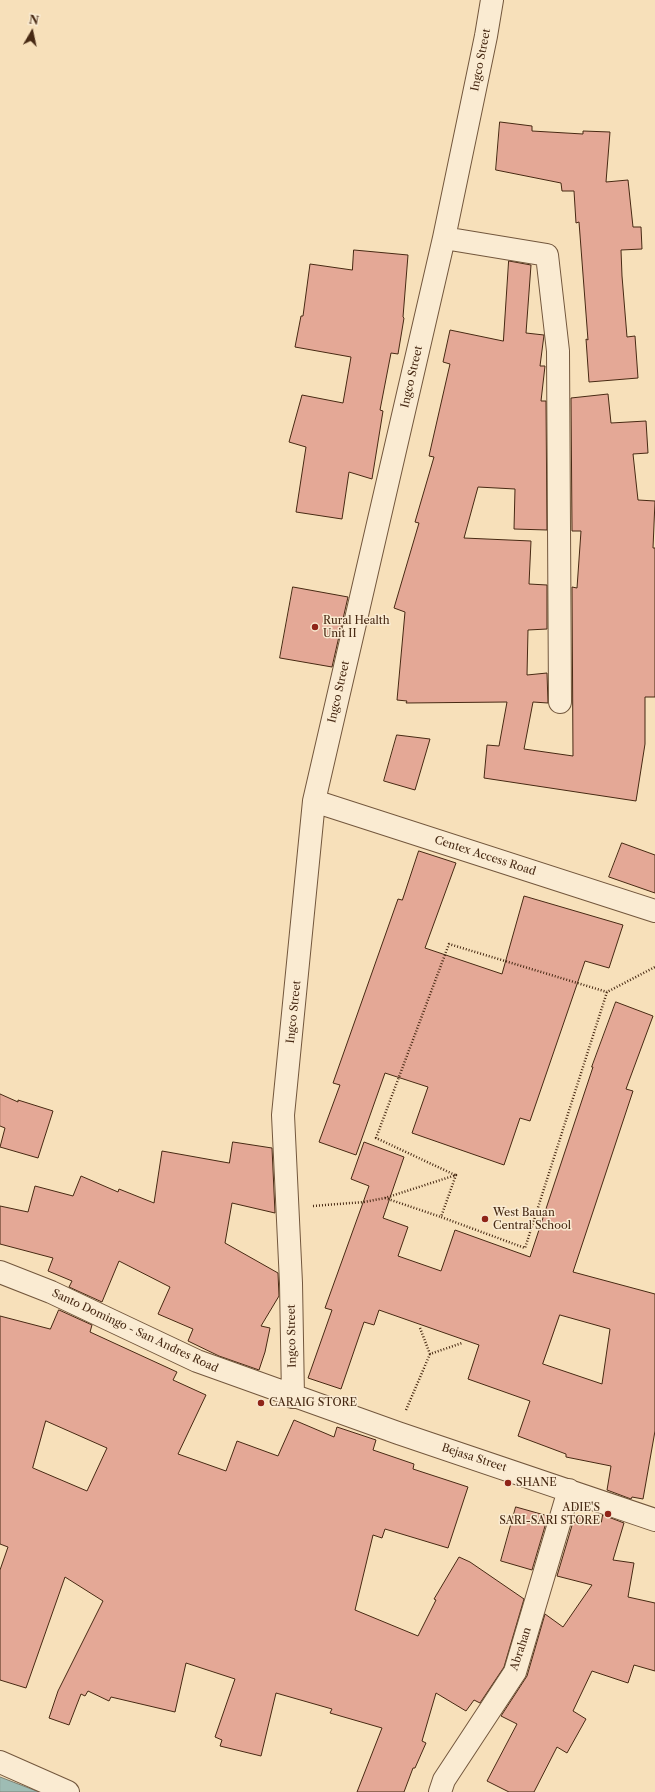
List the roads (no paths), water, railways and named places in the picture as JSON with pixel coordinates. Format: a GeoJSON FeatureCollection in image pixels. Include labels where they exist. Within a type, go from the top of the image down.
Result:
{"type":"FeatureCollection","features":[{"type":"Feature","properties":{"kind":"street","name":"Ingco Street"},"geometry":{"type":"LineString","coordinates":[[293,1397],[291,1283],[283,1115],[314,801],[444,238],[486,36],[492,0]]}},
{"type":"Feature","properties":{"kind":"street"},"geometry":{"type":"LineString","coordinates":[[444,238],[547,255],[558,351],[560,702]]}},
{"type":"Feature","properties":{"kind":"street","name":"Centex Access Road"},"geometry":{"type":"LineString","coordinates":[[314,801],[655,911]]}},
{"type":"Feature","properties":{"kind":"street","name":"Santo Domingo - San Andres Road"},"geometry":{"type":"LineString","coordinates":[[0,1272],[51,1292],[198,1362],[293,1397]]}},
{"type":"Feature","properties":{"kind":"street","name":"Bejasa Street"},"geometry":{"type":"LineString","coordinates":[[293,1397],[655,1520]]}},
{"type":"Feature","properties":{"kind":"street","name":"Abrahan"},"geometry":{"type":"LineString","coordinates":[[440,1792],[444,1780],[515,1672],[569,1490]]}},
{"type":"Feature","properties":{"kind":"street"},"geometry":{"type":"LineString","coordinates":[[0,1762],[68,1792]]}},
{"type":"Feature","properties":{"kind":"water"},"geometry":{"type":"Polygon","coordinates":[[[0,1777],[39,1792],[0,1792],[0,1777]]]}},
{"type":"Feature","properties":{"kind":"place","name":"Rural Health Unit II"},"geometry":{"type":"Point","coordinates":[315,627]}},
{"type":"Feature","properties":{"kind":"place","name":"West Bauan Central School"},"geometry":{"type":"Point","coordinates":[485,1219]}},
{"type":"Feature","properties":{"kind":"place","name":"CARAIG STORE"},"geometry":{"type":"Point","coordinates":[261,1403]}},
{"type":"Feature","properties":{"kind":"place","name":"SHANE"},"geometry":{"type":"Point","coordinates":[508,1483]}},
{"type":"Feature","properties":{"kind":"place","name":"ADIE'S SARI-SARI STORE"},"geometry":{"type":"Point","coordinates":[608,1514]}}]}
